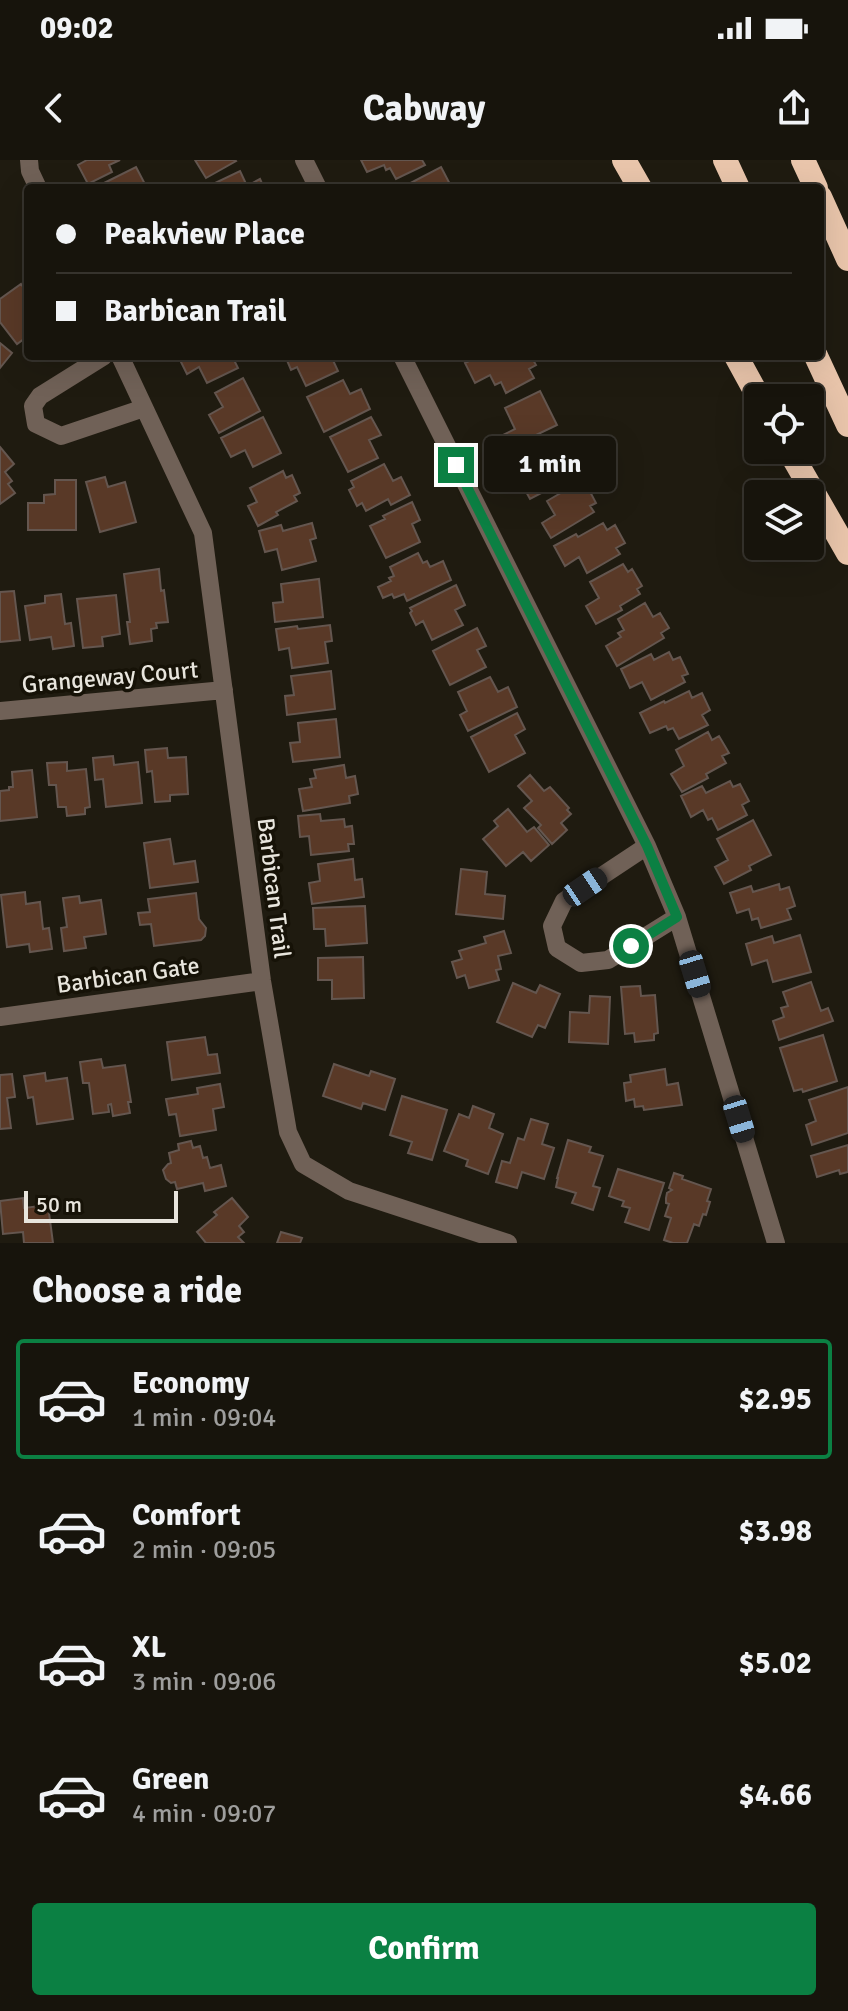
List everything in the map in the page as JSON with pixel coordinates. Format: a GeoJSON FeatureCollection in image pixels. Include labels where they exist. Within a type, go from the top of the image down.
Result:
{"type":"FeatureCollection","features":[{"type":"Feature","properties":{"kind":"highway"},"geometry":{"type":"LineString","coordinates":[[624,160],[638,184]]}},
{"type":"Feature","properties":{"kind":"highway"},"geometry":{"type":"LineString","coordinates":[[725,160],[736,184]]}},
{"type":"Feature","properties":{"kind":"highway"},"geometry":{"type":"LineString","coordinates":[[803,160],[814,184]]}},
{"type":"Feature","properties":{"kind":"highway"},"geometry":{"type":"LineString","coordinates":[[824,206],[848,259]]}},
{"type":"Feature","properties":{"kind":"highway"},"geometry":{"type":"LineString","coordinates":[[738,360],[751,384]]}},
{"type":"Feature","properties":{"kind":"highway"},"geometry":{"type":"LineString","coordinates":[[818,360],[848,425]]}},
{"type":"Feature","properties":{"kind":"highway"},"geometry":{"type":"LineString","coordinates":[[797,464],[848,553]]}},
{"type":"Feature","properties":{"kind":"street"},"geometry":{"type":"LineString","coordinates":[[29,160],[36,184]]}},
{"type":"Feature","properties":{"kind":"street"},"geometry":{"type":"LineString","coordinates":[[304,160],[316,184]]}},
{"type":"Feature","properties":{"kind":"street"},"geometry":{"type":"LineString","coordinates":[[98,360],[40,396],[33,406],[36,424],[61,436],[144,408]]}},
{"type":"Feature","properties":{"kind":"street","name":"Barbican Trail"},"geometry":{"type":"LineString","coordinates":[[122,360],[203,533],[262,981],[288,1132],[303,1164],[349,1191],[508,1243]]}},
{"type":"Feature","properties":{"kind":"street"},"geometry":{"type":"LineString","coordinates":[[404,360],[647,846],[677,917],[776,1243]]}},
{"type":"Feature","properties":{"kind":"street","name":"Grangeway Court"},"geometry":{"type":"LineString","coordinates":[[0,711],[224,690]]}},
{"type":"Feature","properties":{"kind":"street"},"geometry":{"type":"LineString","coordinates":[[647,846],[564,901],[552,926],[557,948],[581,963],[608,960],[677,917]]}},
{"type":"Feature","properties":{"kind":"street","name":"Barbican Gate"},"geometry":{"type":"LineString","coordinates":[[0,1017],[262,981]]}},
{"type":"Feature","properties":{"kind":"building"},"geometry":{"type":"Polygon","coordinates":[[[87,160],[120,160],[109,165],[112,172],[88,184],[78,165],[87,160]]]}},
{"type":"Feature","properties":{"kind":"building"},"geometry":{"type":"Polygon","coordinates":[[[195,160],[235,160],[236,161],[206,178],[195,160]]]}},
{"type":"Feature","properties":{"kind":"building"},"geometry":{"type":"Polygon","coordinates":[[[361,160],[422,160],[425,165],[396,179],[390,168],[386,170],[384,165],[367,172],[361,160]]]}},
{"type":"Feature","properties":{"kind":"building"},"geometry":{"type":"Polygon","coordinates":[[[136,167],[145,184],[102,184],[136,167]]]}},
{"type":"Feature","properties":{"kind":"building"},"geometry":{"type":"Polygon","coordinates":[[[441,167],[450,184],[409,184],[441,167]]]}},
{"type":"Feature","properties":{"kind":"building"},"geometry":{"type":"Polygon","coordinates":[[[240,171],[246,184],[213,184],[240,171]]]}},
{"type":"Feature","properties":{"kind":"building"},"geometry":{"type":"Polygon","coordinates":[[[21,284],[24,288],[24,339],[17,344],[0,322],[0,299],[21,284]]]}},
{"type":"Feature","properties":{"kind":"building"},"geometry":{"type":"Polygon","coordinates":[[[0,343],[12,353],[0,368],[0,343]]]}},
{"type":"Feature","properties":{"kind":"building"},"geometry":{"type":"Polygon","coordinates":[[[180,360],[234,360],[238,368],[207,383],[199,367],[187,374],[180,360]]]}},
{"type":"Feature","properties":{"kind":"building"},"geometry":{"type":"Polygon","coordinates":[[[287,360],[333,360],[338,371],[306,386],[297,367],[291,370],[287,360]]]}},
{"type":"Feature","properties":{"kind":"building"},"geometry":{"type":"Polygon","coordinates":[[[471,360],[533,360],[536,365],[529,369],[534,378],[506,393],[501,382],[495,385],[490,375],[475,383],[465,363],[471,360]]]}},
{"type":"Feature","properties":{"kind":"building"},"geometry":{"type":"Polygon","coordinates":[[[243,378],[260,411],[219,433],[209,415],[223,407],[215,393],[243,378]]]}},
{"type":"Feature","properties":{"kind":"building"},"geometry":{"type":"Polygon","coordinates":[[[343,380],[350,394],[361,389],[370,409],[324,432],[307,397],[343,380]]]}},
{"type":"Feature","properties":{"kind":"building"},"geometry":{"type":"Polygon","coordinates":[[[540,391],[557,425],[510,453],[501,436],[515,429],[505,408],[540,391]]]}},
{"type":"Feature","properties":{"kind":"building"},"geometry":{"type":"Polygon","coordinates":[[[263,417],[281,453],[253,467],[245,450],[231,457],[221,438],[263,417]]]}},
{"type":"Feature","properties":{"kind":"building"},"geometry":{"type":"Polygon","coordinates":[[[371,417],[381,435],[369,440],[378,458],[348,472],[330,437],[371,417]]]}},
{"type":"Feature","properties":{"kind":"building"},"geometry":{"type":"Polygon","coordinates":[[[559,439],[565,449],[572,445],[581,463],[574,466],[578,474],[530,499],[519,479],[535,471],[532,465],[536,463],[531,454],[559,439]]]}},
{"type":"Feature","properties":{"kind":"building"},"geometry":{"type":"Polygon","coordinates":[[[0,447],[14,464],[5,472],[12,481],[8,484],[15,493],[0,504],[0,447]]]}},
{"type":"Feature","properties":{"kind":"building"},"geometry":{"type":"Polygon","coordinates":[[[384,464],[393,481],[401,477],[410,495],[391,505],[388,499],[366,511],[362,503],[357,506],[349,490],[354,487],[351,481],[384,464]]]}},
{"type":"Feature","properties":{"kind":"building"},"geometry":{"type":"Polygon","coordinates":[[[283,471],[286,478],[292,475],[300,493],[294,496],[297,501],[258,526],[248,506],[257,502],[250,488],[283,471]]]}},
{"type":"Feature","properties":{"kind":"building"},"geometry":{"type":"Polygon","coordinates":[[[105,477],[108,487],[125,482],[136,522],[100,532],[86,482],[105,477]]]}},
{"type":"Feature","properties":{"kind":"building"},"geometry":{"type":"Polygon","coordinates":[[[55,480],[76,480],[76,530],[28,530],[28,503],[44,503],[44,495],[55,494],[55,480]]]}},
{"type":"Feature","properties":{"kind":"building"},"geometry":{"type":"Polygon","coordinates":[[[578,483],[581,490],[587,486],[596,503],[590,506],[594,512],[551,538],[542,523],[555,515],[547,501],[578,483]]]}},
{"type":"Feature","properties":{"kind":"building"},"geometry":{"type":"Polygon","coordinates":[[[412,502],[420,520],[412,524],[420,542],[386,558],[370,526],[412,502]]]}},
{"type":"Feature","properties":{"kind":"building"},"geometry":{"type":"Polygon","coordinates":[[[312,523],[316,538],[310,540],[316,561],[282,570],[277,549],[265,552],[259,531],[281,525],[283,531],[312,523]]]}},
{"type":"Feature","properties":{"kind":"building"},"geometry":{"type":"Polygon","coordinates":[[[603,523],[607,530],[615,525],[625,543],[616,548],[620,554],[587,573],[579,557],[565,566],[554,546],[603,523]]]}},
{"type":"Feature","properties":{"kind":"building"},"geometry":{"type":"Polygon","coordinates":[[[418,553],[423,563],[427,561],[430,567],[443,561],[451,580],[407,601],[404,594],[383,598],[378,587],[391,581],[389,578],[394,576],[390,567],[418,553]]]}},
{"type":"Feature","properties":{"kind":"building"},"geometry":{"type":"Polygon","coordinates":[[[623,564],[628,572],[632,569],[642,586],[637,589],[640,594],[620,606],[622,610],[596,624],[586,606],[599,598],[590,582],[623,564]]]}},
{"type":"Feature","properties":{"kind":"building"},"geometry":{"type":"Polygon","coordinates":[[[159,569],[168,622],[156,623],[157,628],[151,629],[152,641],[130,644],[124,574],[159,569]]]}},
{"type":"Feature","properties":{"kind":"building"},"geometry":{"type":"Polygon","coordinates":[[[319,579],[323,617],[275,622],[273,603],[283,602],[281,584],[319,579]]]}},
{"type":"Feature","properties":{"kind":"building"},"geometry":{"type":"Polygon","coordinates":[[[456,585],[465,605],[455,610],[463,625],[432,640],[423,621],[416,625],[410,608],[456,585]]]}},
{"type":"Feature","properties":{"kind":"building"},"geometry":{"type":"Polygon","coordinates":[[[14,591],[20,640],[0,642],[0,592],[14,591]]]}},
{"type":"Feature","properties":{"kind":"building"},"geometry":{"type":"Polygon","coordinates":[[[61,594],[65,624],[71,623],[74,646],[53,649],[51,637],[30,640],[25,606],[45,603],[45,596],[61,594]]]}},
{"type":"Feature","properties":{"kind":"building"},"geometry":{"type":"Polygon","coordinates":[[[116,595],[120,634],[102,637],[103,646],[83,648],[77,599],[116,595]]]}},
{"type":"Feature","properties":{"kind":"building"},"geometry":{"type":"Polygon","coordinates":[[[645,603],[653,617],[660,613],[669,628],[661,633],[664,638],[617,666],[606,646],[621,637],[618,633],[624,630],[618,619],[645,603]]]}},
{"type":"Feature","properties":{"kind":"building"},"geometry":{"type":"Polygon","coordinates":[[[330,625],[332,641],[325,642],[328,663],[292,668],[289,648],[279,650],[276,629],[330,625]]]}},
{"type":"Feature","properties":{"kind":"building"},"geometry":{"type":"Polygon","coordinates":[[[477,628],[486,646],[477,650],[486,667],[450,685],[433,651],[477,628]]]}},
{"type":"Feature","properties":{"kind":"building"},"geometry":{"type":"Polygon","coordinates":[[[669,652],[673,660],[680,657],[688,674],[682,676],[685,682],[651,700],[642,682],[630,688],[621,669],[651,654],[654,660],[669,652]]]}},
{"type":"Feature","properties":{"kind":"building"},"geometry":{"type":"Polygon","coordinates":[[[331,671],[335,709],[287,715],[285,696],[294,695],[291,676],[331,671]]]}},
{"type":"Feature","properties":{"kind":"building"},"geometry":{"type":"Polygon","coordinates":[[[490,677],[498,692],[508,687],[517,707],[468,731],[460,715],[467,711],[458,692],[490,677]]]}},
{"type":"Feature","properties":{"kind":"building"},"geometry":{"type":"Polygon","coordinates":[[[689,691],[692,698],[702,693],[710,710],[702,715],[708,725],[679,739],[673,728],[668,730],[666,726],[650,733],[640,713],[689,691]]]}},
{"type":"Feature","properties":{"kind":"building"},"geometry":{"type":"Polygon","coordinates":[[[517,713],[525,729],[515,735],[525,753],[489,772],[471,737],[517,713]]]}},
{"type":"Feature","properties":{"kind":"building"},"geometry":{"type":"Polygon","coordinates":[[[336,719],[340,757],[293,762],[290,743],[300,742],[298,723],[336,719]]]}},
{"type":"Feature","properties":{"kind":"building"},"geometry":{"type":"Polygon","coordinates":[[[708,732],[712,740],[719,736],[729,753],[722,756],[726,763],[706,774],[708,778],[682,792],[671,774],[684,766],[676,750],[708,732]]]}},
{"type":"Feature","properties":{"kind":"building"},"geometry":{"type":"Polygon","coordinates":[[[167,748],[168,758],[186,757],[188,794],[170,795],[170,801],[155,802],[152,771],[147,772],[145,750],[167,748]]]}},
{"type":"Feature","properties":{"kind":"building"},"geometry":{"type":"Polygon","coordinates":[[[113,756],[114,765],[138,762],[142,803],[106,807],[103,779],[95,780],[93,758],[113,756]]]}},
{"type":"Feature","properties":{"kind":"building"},"geometry":{"type":"Polygon","coordinates":[[[67,762],[67,771],[86,769],[90,807],[85,808],[85,814],[67,816],[66,807],[58,807],[56,785],[49,785],[47,763],[67,762]]]}},
{"type":"Feature","properties":{"kind":"building"},"geometry":{"type":"Polygon","coordinates":[[[344,765],[346,778],[355,776],[358,794],[349,796],[350,803],[303,811],[299,789],[312,787],[310,779],[316,778],[314,770],[344,765]]]}},
{"type":"Feature","properties":{"kind":"building"},"geometry":{"type":"Polygon","coordinates":[[[32,770],[37,817],[0,821],[0,791],[13,787],[12,772],[32,770]]]}},
{"type":"Feature","properties":{"kind":"building"},"geometry":{"type":"Polygon","coordinates":[[[530,775],[544,791],[550,787],[571,814],[561,823],[567,830],[552,844],[538,828],[541,825],[524,808],[532,801],[518,786],[530,775]]]}},
{"type":"Feature","properties":{"kind":"building"},"geometry":{"type":"Polygon","coordinates":[[[730,781],[733,787],[740,784],[749,801],[742,805],[747,815],[718,830],[703,810],[691,817],[681,796],[702,786],[706,793],[730,781]]]}},
{"type":"Feature","properties":{"kind":"building"},"geometry":{"type":"Polygon","coordinates":[[[508,809],[527,832],[534,827],[549,845],[531,861],[523,852],[506,866],[483,839],[498,826],[494,821],[508,809]]]}},
{"type":"Feature","properties":{"kind":"building"},"geometry":{"type":"Polygon","coordinates":[[[320,814],[321,821],[344,819],[345,827],[352,826],[354,844],[348,844],[349,851],[311,855],[309,836],[300,837],[298,816],[320,814]]]}},
{"type":"Feature","properties":{"kind":"building"},"geometry":{"type":"Polygon","coordinates":[[[753,820],[771,855],[724,884],[715,867],[728,860],[717,839],[753,820]]]}},
{"type":"Feature","properties":{"kind":"building"},"geometry":{"type":"Polygon","coordinates":[[[170,839],[174,864],[195,861],[198,882],[150,888],[144,843],[170,839]]]}},
{"type":"Feature","properties":{"kind":"building"},"geometry":{"type":"Polygon","coordinates":[[[353,859],[355,880],[362,879],[364,897],[312,904],[309,883],[320,881],[318,864],[353,859]]]}},
{"type":"Feature","properties":{"kind":"building"},"geometry":{"type":"Polygon","coordinates":[[[461,869],[487,872],[485,894],[505,896],[503,919],[456,914],[461,869]]]}},
{"type":"Feature","properties":{"kind":"building"},"geometry":{"type":"Polygon","coordinates":[[[779,884],[780,890],[789,887],[795,906],[787,909],[791,919],[761,928],[758,918],[752,920],[749,909],[737,913],[730,893],[751,886],[753,892],[779,884]]]}},
{"type":"Feature","properties":{"kind":"building"},"geometry":{"type":"Polygon","coordinates":[[[25,892],[26,904],[40,902],[43,929],[49,928],[52,949],[30,952],[29,944],[7,947],[1,895],[25,892]]]}},
{"type":"Feature","properties":{"kind":"building"},"geometry":{"type":"Polygon","coordinates":[[[196,893],[199,919],[206,928],[205,936],[201,940],[154,946],[151,924],[140,925],[138,913],[150,912],[148,899],[196,893]]]}},
{"type":"Feature","properties":{"kind":"building"},"geometry":{"type":"Polygon","coordinates":[[[79,896],[80,903],[101,900],[106,934],[84,937],[86,948],[64,951],[61,928],[67,927],[63,898],[79,896]]]}},
{"type":"Feature","properties":{"kind":"building"},"geometry":{"type":"Polygon","coordinates":[[[365,906],[367,943],[326,946],[325,929],[314,929],[313,908],[365,906]]]}},
{"type":"Feature","properties":{"kind":"building"},"geometry":{"type":"Polygon","coordinates":[[[504,931],[511,953],[498,956],[501,969],[496,970],[499,980],[469,988],[465,975],[457,978],[452,962],[462,959],[459,951],[486,943],[484,937],[504,931]]]}},
{"type":"Feature","properties":{"kind":"building"},"geometry":{"type":"Polygon","coordinates":[[[800,935],[811,972],[773,982],[767,960],[752,965],[746,944],[772,936],[774,943],[800,935]]]}},
{"type":"Feature","properties":{"kind":"building"},"geometry":{"type":"Polygon","coordinates":[[[363,957],[364,998],[332,999],[332,980],[318,980],[318,958],[363,957]]]}},
{"type":"Feature","properties":{"kind":"building"},"geometry":{"type":"Polygon","coordinates":[[[811,982],[821,1011],[828,1008],[833,1021],[779,1040],[773,1021],[784,1017],[781,1008],[788,1006],[783,992],[811,982]]]}},
{"type":"Feature","properties":{"kind":"building"},"geometry":{"type":"Polygon","coordinates":[[[513,983],[536,993],[540,985],[560,994],[545,1028],[538,1025],[532,1037],[497,1022],[513,983]]]}},
{"type":"Feature","properties":{"kind":"building"},"geometry":{"type":"Polygon","coordinates":[[[640,986],[641,996],[655,995],[658,1033],[654,1034],[654,1040],[635,1042],[634,1033],[625,1034],[621,987],[640,986]]]}},
{"type":"Feature","properties":{"kind":"building"},"geometry":{"type":"Polygon","coordinates":[[[590,996],[610,997],[608,1044],[569,1042],[570,1012],[589,1013],[590,996]]]}},
{"type":"Feature","properties":{"kind":"building"},"geometry":{"type":"Polygon","coordinates":[[[823,1035],[837,1081],[803,1092],[802,1089],[794,1091],[780,1048],[823,1035]]]}},
{"type":"Feature","properties":{"kind":"building"},"geometry":{"type":"Polygon","coordinates":[[[205,1037],[208,1055],[217,1054],[220,1073],[172,1080],[167,1042],[205,1037]]]}},
{"type":"Feature","properties":{"kind":"building"},"geometry":{"type":"Polygon","coordinates":[[[101,1059],[103,1068],[125,1065],[130,1113],[113,1116],[111,1104],[108,1105],[109,1112],[93,1114],[89,1083],[83,1083],[80,1062],[101,1059]]]}},
{"type":"Feature","properties":{"kind":"building"},"geometry":{"type":"Polygon","coordinates":[[[334,1064],[369,1076],[371,1071],[395,1079],[385,1110],[363,1103],[361,1109],[323,1096],[334,1064]]]}},
{"type":"Feature","properties":{"kind":"building"},"geometry":{"type":"Polygon","coordinates":[[[665,1069],[667,1085],[678,1083],[682,1105],[644,1110],[643,1106],[635,1107],[634,1099],[626,1101],[624,1083],[631,1082],[630,1075],[665,1069]]]}},
{"type":"Feature","properties":{"kind":"building"},"geometry":{"type":"Polygon","coordinates":[[[45,1073],[46,1081],[67,1078],[73,1119],[37,1124],[33,1097],[28,1098],[24,1076],[45,1073]]]}},
{"type":"Feature","properties":{"kind":"building"},"geometry":{"type":"Polygon","coordinates":[[[12,1074],[15,1097],[7,1098],[11,1128],[0,1129],[0,1075],[12,1074]]]}},
{"type":"Feature","properties":{"kind":"building"},"geometry":{"type":"Polygon","coordinates":[[[220,1084],[224,1107],[213,1109],[216,1130],[180,1136],[176,1114],[169,1115],[166,1099],[198,1094],[197,1088],[220,1084]]]}},
{"type":"Feature","properties":{"kind":"building"},"geometry":{"type":"Polygon","coordinates":[[[848,1087],[848,1133],[812,1145],[806,1125],[816,1121],[809,1100],[848,1087]]]}},
{"type":"Feature","properties":{"kind":"building"},"geometry":{"type":"Polygon","coordinates":[[[402,1096],[447,1110],[432,1160],[408,1153],[412,1142],[390,1135],[402,1096]]]}},
{"type":"Feature","properties":{"kind":"building"},"geometry":{"type":"Polygon","coordinates":[[[473,1106],[494,1114],[489,1128],[503,1134],[488,1174],[466,1166],[468,1160],[444,1151],[459,1114],[469,1118],[473,1106]]]}},
{"type":"Feature","properties":{"kind":"building"},"geometry":{"type":"Polygon","coordinates":[[[531,1119],[548,1124],[542,1144],[554,1148],[544,1179],[522,1172],[517,1188],[496,1182],[502,1161],[510,1163],[518,1138],[524,1140],[531,1119]]]}},
{"type":"Feature","properties":{"kind":"building"},"geometry":{"type":"Polygon","coordinates":[[[568,1140],[591,1147],[589,1152],[603,1156],[593,1186],[600,1188],[593,1210],[572,1203],[576,1193],[556,1187],[568,1140]]]}},
{"type":"Feature","properties":{"kind":"building"},"geometry":{"type":"Polygon","coordinates":[[[191,1141],[193,1148],[200,1146],[210,1168],[221,1165],[226,1186],[205,1191],[203,1183],[177,1189],[175,1182],[166,1179],[163,1170],[171,1163],[169,1153],[179,1150],[178,1144],[191,1141]]]}},
{"type":"Feature","properties":{"kind":"building"},"geometry":{"type":"Polygon","coordinates":[[[848,1145],[848,1172],[840,1174],[839,1170],[817,1177],[811,1156],[848,1145]]]}},
{"type":"Feature","properties":{"kind":"building"},"geometry":{"type":"Polygon","coordinates":[[[618,1169],[664,1183],[649,1230],[625,1222],[630,1208],[622,1206],[624,1201],[609,1196],[618,1169]]]}},
{"type":"Feature","properties":{"kind":"building"},"geometry":{"type":"Polygon","coordinates":[[[674,1173],[711,1189],[706,1215],[703,1214],[699,1226],[694,1224],[687,1243],[664,1240],[671,1218],[665,1216],[669,1204],[666,1198],[672,1190],[669,1188],[674,1173]]]}},
{"type":"Feature","properties":{"kind":"building"},"geometry":{"type":"Polygon","coordinates":[[[23,1198],[24,1208],[48,1205],[53,1243],[24,1243],[23,1232],[3,1234],[0,1201],[23,1198]]]}},
{"type":"Feature","properties":{"kind":"building"},"geometry":{"type":"Polygon","coordinates":[[[232,1198],[248,1217],[239,1226],[244,1232],[238,1237],[244,1243],[206,1243],[197,1232],[217,1215],[214,1212],[232,1198]]]}},
{"type":"Feature","properties":{"kind":"building"},"geometry":{"type":"Polygon","coordinates":[[[281,1232],[302,1238],[300,1243],[277,1243],[281,1232]]]}},
{"type":"Feature","properties":{"kind":"route"},"geometry":{"type":"LineString","coordinates":[[456,465],[647,846],[677,917],[631,946]]}}]}
